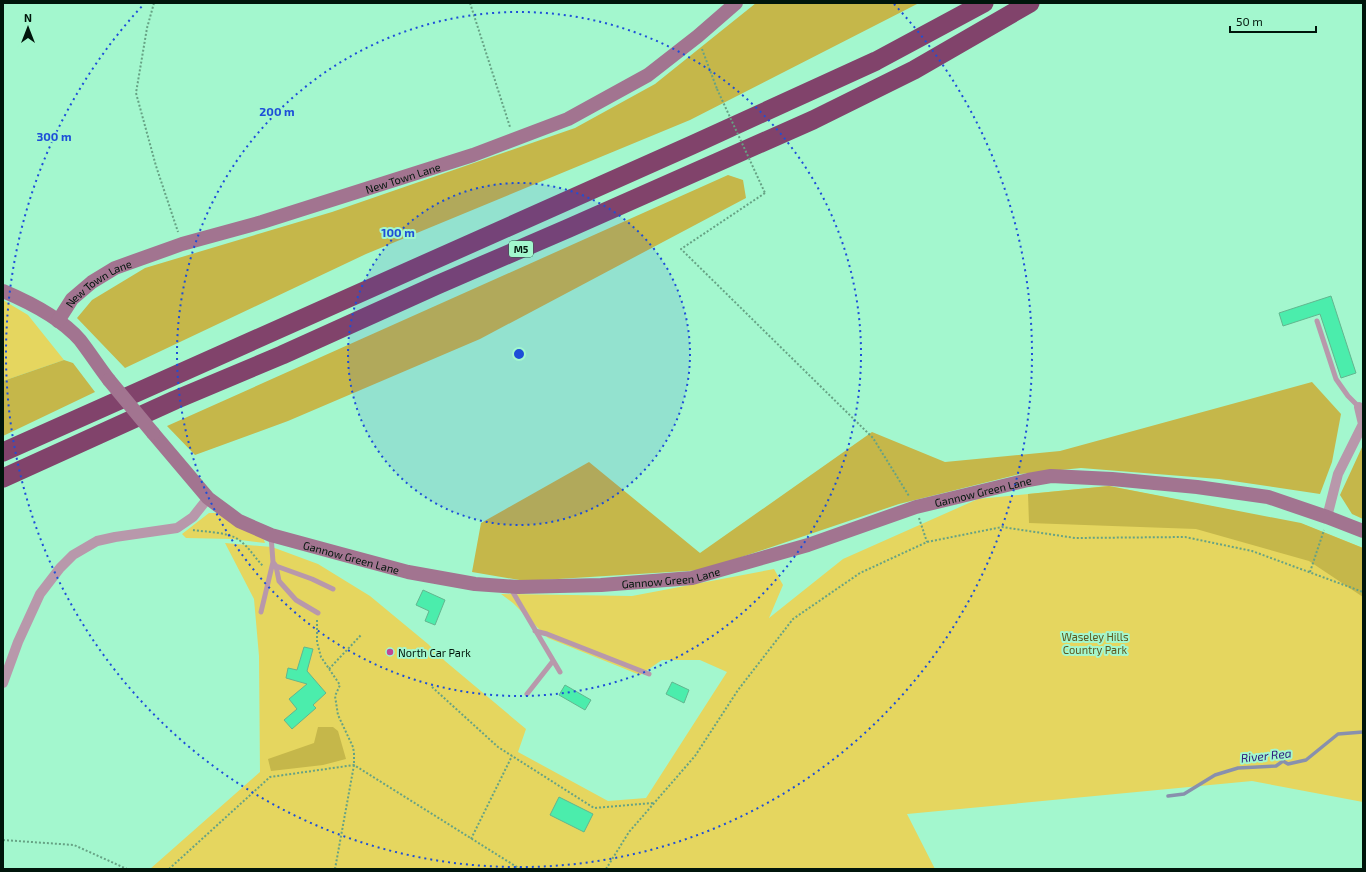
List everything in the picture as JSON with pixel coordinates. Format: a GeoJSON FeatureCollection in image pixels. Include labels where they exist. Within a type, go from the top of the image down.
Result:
{"type":"FeatureCollection","features":[{"type":"Feature","properties":{"kind":"highway","name":"M5"},"geometry":{"type":"LineString","coordinates":[[3,452],[685,149],[876,61],[984,3]]}},
{"type":"Feature","properties":{"kind":"highway","name":"M5"},"geometry":{"type":"LineString","coordinates":[[3,478],[175,400],[282,355],[437,285],[813,120],[914,70],[1030,3]]}},
{"type":"Feature","properties":{"kind":"street","name":"New Town Lane"},"geometry":{"type":"LineString","coordinates":[[58,321],[72,299],[92,282],[115,268],[182,244],[262,222],[473,155],[568,119],[648,74],[698,36],[736,3]]}},
{"type":"Feature","properties":{"kind":"street","name":"Gannow Green Lane"},"geometry":{"type":"LineString","coordinates":[[3,290],[30,303],[58,321],[79,339],[109,380],[208,498],[239,521],[271,535],[408,572],[475,584],[509,586],[601,585],[692,578],[808,545],[916,507],[1028,480],[1051,476],[1197,487],[1268,497],[1328,517],[1363,531]]}},
{"type":"Feature","properties":{"kind":"street"},"geometry":{"type":"LineString","coordinates":[[1328,517],[1338,474],[1362,424],[1360,407]]}},
{"type":"Feature","properties":{"kind":"street"},"geometry":{"type":"LineString","coordinates":[[3,683],[18,642],[40,594],[60,568],[73,555],[97,541],[177,528],[193,517],[208,498]]}},
{"type":"Feature","properties":{"kind":"lane"},"geometry":{"type":"LineString","coordinates":[[1317,321],[1336,379],[1348,396],[1360,407]]}},
{"type":"Feature","properties":{"kind":"lane"},"geometry":{"type":"LineString","coordinates":[[271,535],[274,564],[278,581],[296,600],[318,613]]}},
{"type":"Feature","properties":{"kind":"lane"},"geometry":{"type":"LineString","coordinates":[[261,612],[270,573],[274,564]]}},
{"type":"Feature","properties":{"kind":"lane"},"geometry":{"type":"LineString","coordinates":[[274,564],[334,589]]}},
{"type":"Feature","properties":{"kind":"lane"},"geometry":{"type":"LineString","coordinates":[[509,586],[560,672]]}},
{"type":"Feature","properties":{"kind":"lane"},"geometry":{"type":"LineString","coordinates":[[535,631],[547,634],[649,674]]}},
{"type":"Feature","properties":{"kind":"lane"},"geometry":{"type":"LineString","coordinates":[[527,694],[553,661]]}},
{"type":"Feature","properties":{"kind":"path"},"geometry":{"type":"LineString","coordinates":[[154,3],[147,28],[136,93],[156,166],[182,244]]}},
{"type":"Feature","properties":{"kind":"path"},"geometry":{"type":"LineString","coordinates":[[470,3],[514,140]]}},
{"type":"Feature","properties":{"kind":"path"},"geometry":{"type":"LineString","coordinates":[[698,36],[702,51],[717,89],[765,193],[681,249],[873,438],[916,507],[927,542]]}},
{"type":"Feature","properties":{"kind":"path"},"geometry":{"type":"LineString","coordinates":[[1310,572],[1328,517]]}},
{"type":"Feature","properties":{"kind":"path"},"geometry":{"type":"LineString","coordinates":[[606,869],[629,832],[695,756],[738,690],[793,619],[860,573],[927,542],[950,536],[1002,527],[1075,538],[1185,537],[1252,551],[1363,592]]}},
{"type":"Feature","properties":{"kind":"path"},"geometry":{"type":"LineString","coordinates":[[177,528],[228,535],[238,539],[270,573]]}},
{"type":"Feature","properties":{"kind":"path"},"geometry":{"type":"LineString","coordinates":[[318,613],[317,642],[321,657],[340,685],[334,696],[338,715],[353,747],[354,753],[354,765],[335,869]]}},
{"type":"Feature","properties":{"kind":"path"},"geometry":{"type":"LineString","coordinates":[[329,669],[361,635]]}},
{"type":"Feature","properties":{"kind":"path"},"geometry":{"type":"LineString","coordinates":[[432,687],[498,747],[594,808],[654,802]]}},
{"type":"Feature","properties":{"kind":"path"},"geometry":{"type":"LineString","coordinates":[[471,839],[512,756]]}},
{"type":"Feature","properties":{"kind":"path"},"geometry":{"type":"LineString","coordinates":[[169,869],[270,777],[354,765],[520,869]]}},
{"type":"Feature","properties":{"kind":"path"},"geometry":{"type":"LineString","coordinates":[[3,840],[74,845],[127,869]]}},
{"type":"Feature","properties":{"kind":"green space"},"geometry":{"type":"Polygon","coordinates":[[[3,300],[28,315],[64,360],[3,381],[3,300]]]}},
{"type":"Feature","properties":{"kind":"green space","name":"Waseley Hills Country Park"},"geometry":{"type":"Polygon","coordinates":[[[1109,486],[1305,525],[1363,548],[1363,802],[1252,781],[907,814],[935,869],[150,869],[260,772],[259,656],[254,599],[225,543],[272,547],[318,564],[370,596],[526,729],[518,752],[608,801],[646,798],[727,672],[700,660],[662,660],[640,675],[548,638],[513,603],[501,594],[632,596],[774,569],[783,585],[769,618],[843,559],[978,499],[1109,486]]]}},
{"type":"Feature","properties":{"kind":"green space"},"geometry":{"type":"Polygon","coordinates":[[[209,513],[218,513],[262,534],[265,543],[233,539],[186,538],[182,534],[209,513]]]}},
{"type":"Feature","properties":{"kind":"shaded area"},"geometry":{"type":"Polygon","coordinates":[[[756,3],[919,3],[690,120],[366,254],[125,368],[77,318],[92,300],[145,268],[332,212],[575,128],[655,84],[756,3]]]}},
{"type":"Feature","properties":{"kind":"shaded area"},"geometry":{"type":"Polygon","coordinates":[[[728,175],[743,180],[746,198],[480,339],[288,421],[195,455],[167,426],[728,175]]]}},
{"type":"Feature","properties":{"kind":"shaded area"},"geometry":{"type":"Polygon","coordinates":[[[64,360],[73,363],[95,392],[3,436],[3,381],[64,360]]]}},
{"type":"Feature","properties":{"kind":"shaded area"},"geometry":{"type":"Polygon","coordinates":[[[1312,382],[1341,414],[1332,462],[1320,494],[1219,479],[1081,468],[1020,474],[899,504],[703,570],[525,581],[472,572],[481,523],[589,462],[700,553],[872,432],[945,462],[1060,451],[1312,382]]]}},
{"type":"Feature","properties":{"kind":"shaded area"},"geometry":{"type":"Polygon","coordinates":[[[1363,445],[1363,519],[1352,514],[1340,495],[1363,445]]]}},
{"type":"Feature","properties":{"kind":"shaded area"},"geometry":{"type":"Polygon","coordinates":[[[1109,486],[1301,523],[1363,548],[1363,597],[1309,561],[1196,529],[1029,523],[1028,494],[1109,486]]]}},
{"type":"Feature","properties":{"kind":"shaded area"},"geometry":{"type":"Polygon","coordinates":[[[318,727],[333,727],[338,731],[346,759],[323,765],[271,771],[268,759],[314,743],[318,727]]]}},
{"type":"Feature","properties":{"kind":"building"},"geometry":{"type":"Polygon","coordinates":[[[1331,296],[1356,373],[1341,378],[1320,314],[1283,326],[1279,313],[1331,296]]]}},
{"type":"Feature","properties":{"kind":"building"},"geometry":{"type":"Polygon","coordinates":[[[423,590],[445,600],[435,625],[425,621],[429,611],[416,605],[423,590]]]}},
{"type":"Feature","properties":{"kind":"building"},"geometry":{"type":"Polygon","coordinates":[[[304,647],[313,649],[307,671],[326,693],[313,705],[316,708],[292,729],[284,720],[297,709],[289,699],[307,684],[286,678],[288,668],[297,670],[304,647]]]}},
{"type":"Feature","properties":{"kind":"building"},"geometry":{"type":"Polygon","coordinates":[[[672,682],[689,690],[684,703],[666,694],[672,682]]]}},
{"type":"Feature","properties":{"kind":"building"},"geometry":{"type":"Polygon","coordinates":[[[565,685],[591,700],[585,710],[559,695],[565,685]]]}},
{"type":"Feature","properties":{"kind":"building"},"geometry":{"type":"Polygon","coordinates":[[[559,797],[593,814],[584,832],[550,815],[559,797]]]}},
{"type":"Feature","properties":{"kind":"waterway","name":"River Rea"},"geometry":{"type":"LineString","coordinates":[[1168,796],[1184,794],[1215,775],[1238,768],[1276,766],[1283,761],[1288,764],[1306,760],[1338,734],[1363,732]]}},
{"type":"Feature","properties":{"kind":"place","name":"North Car Park"},"geometry":{"type":"Point","coordinates":[390,652]}}]}
